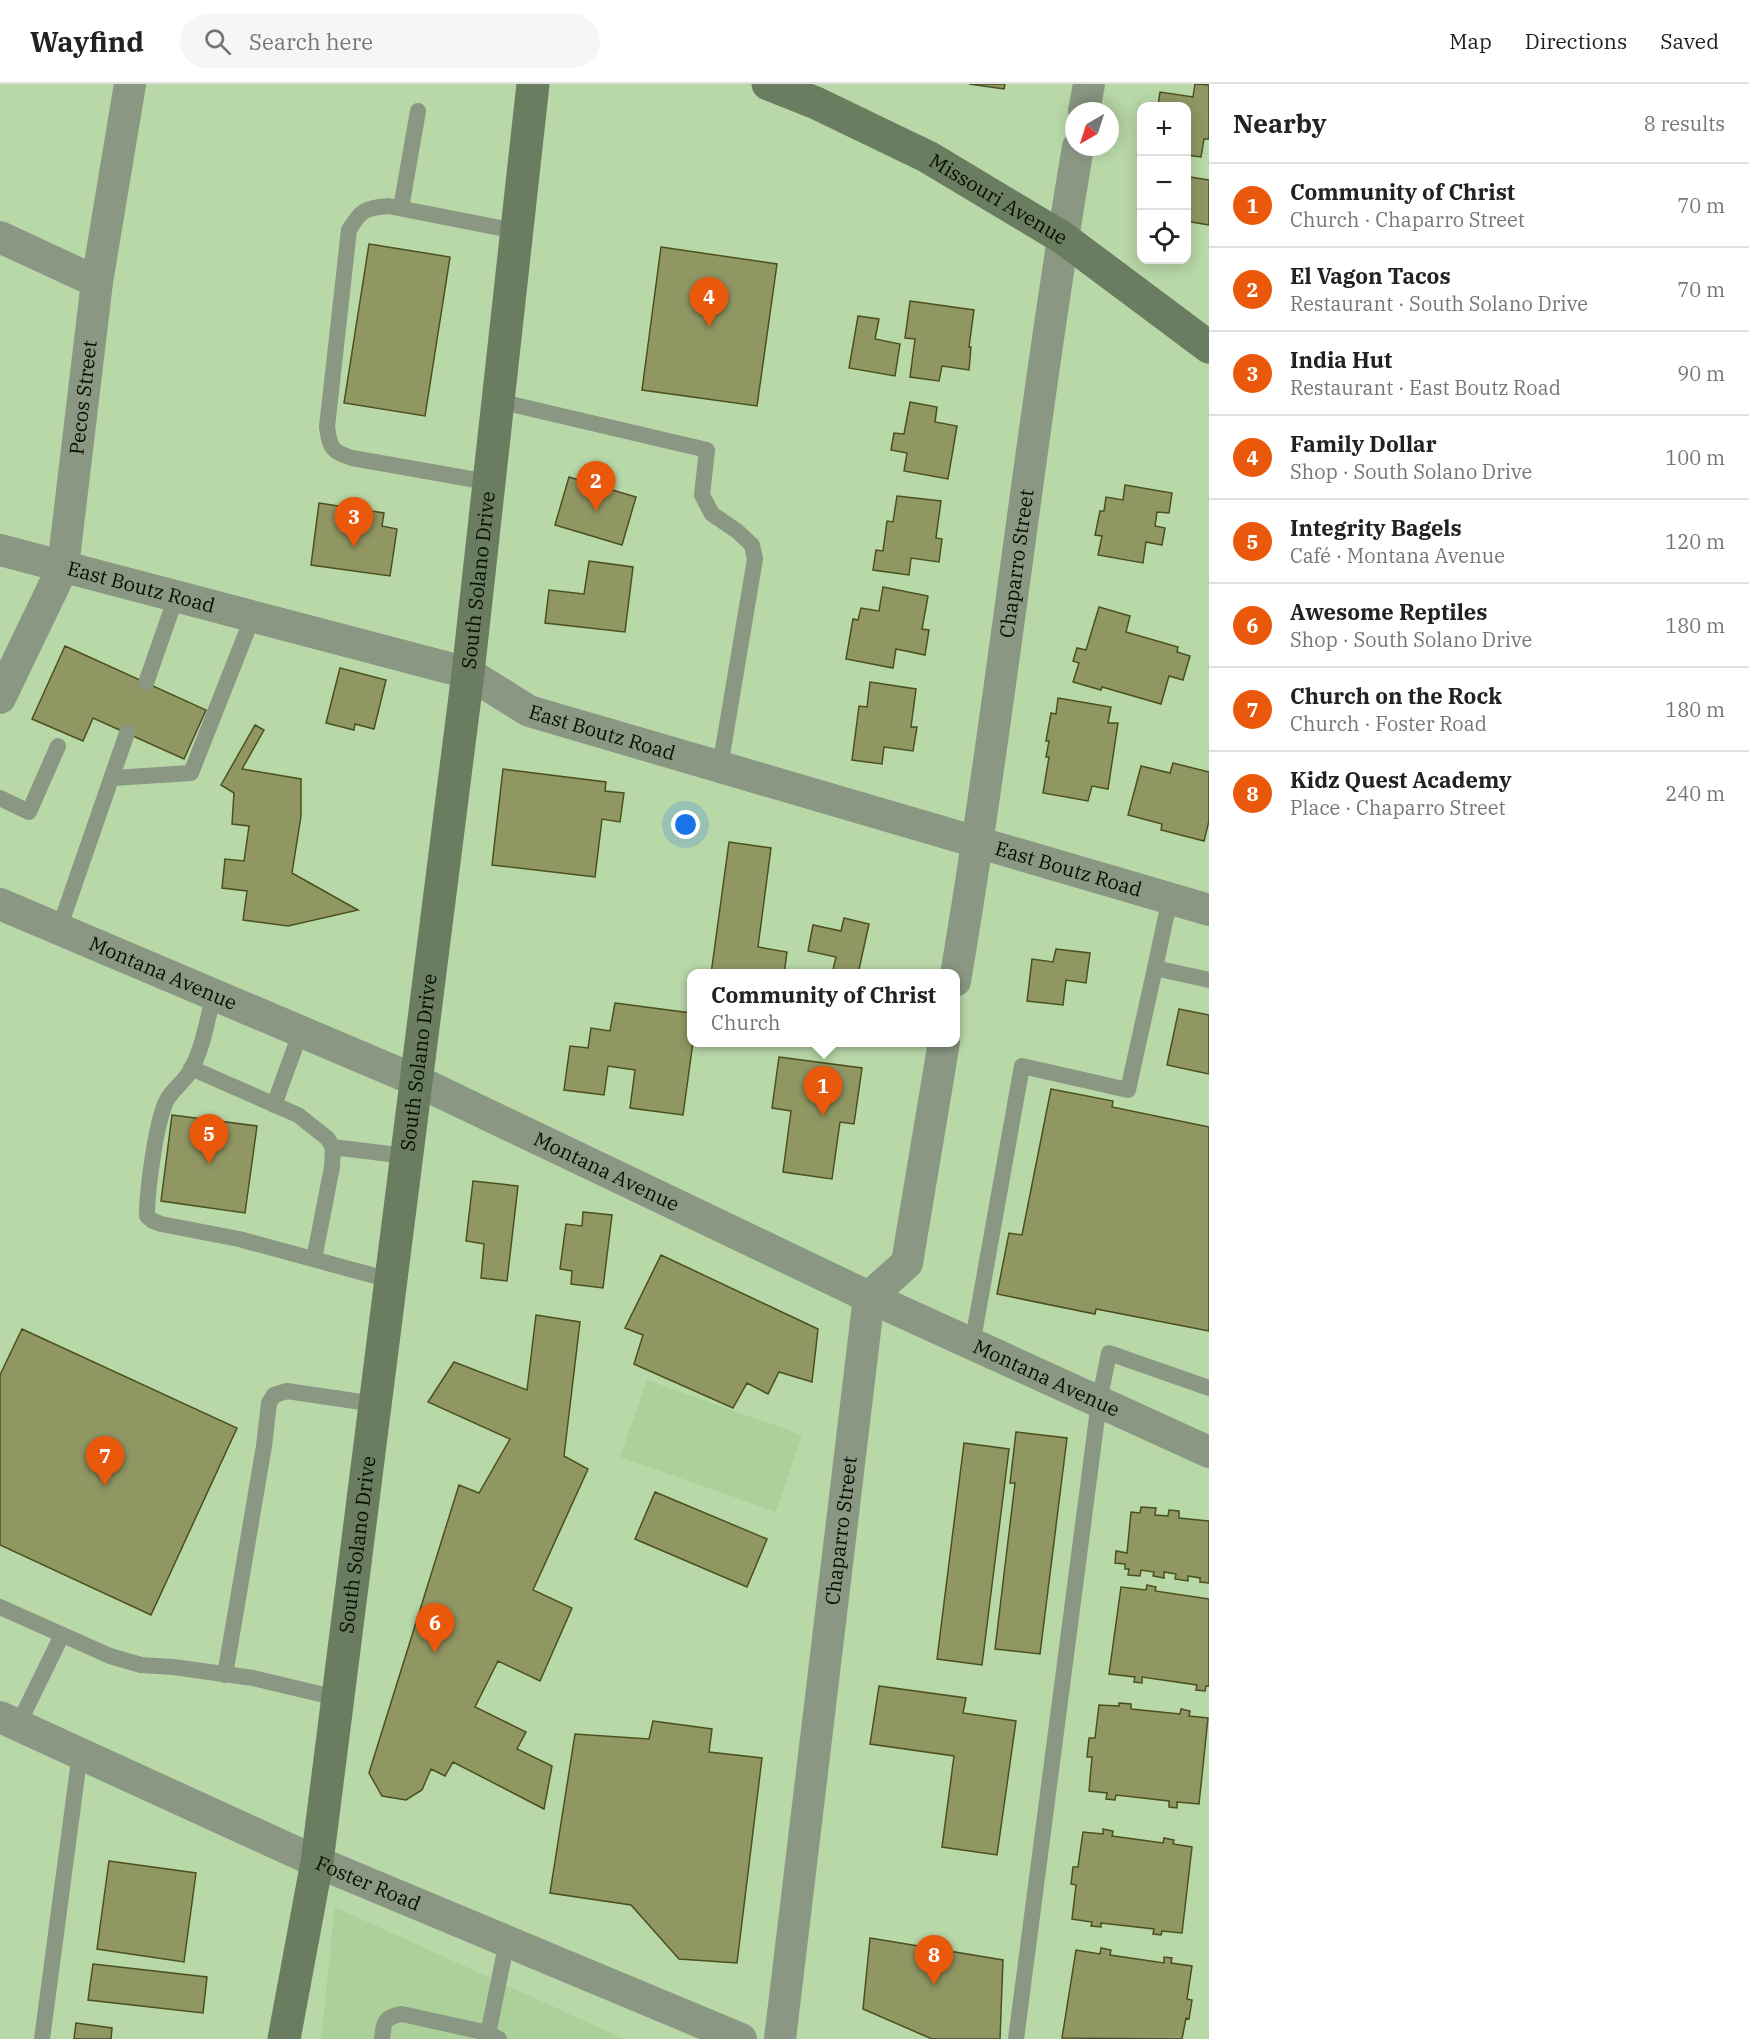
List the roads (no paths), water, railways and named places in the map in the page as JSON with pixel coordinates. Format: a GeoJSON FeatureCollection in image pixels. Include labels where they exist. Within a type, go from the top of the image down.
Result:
{"type":"FeatureCollection","features":[{"type":"Feature","properties":{"kind":"street","name":"Pecos Street"},"geometry":{"type":"LineString","coordinates":[[0,698],[63,567],[97,282],[130,84]]}},
{"type":"Feature","properties":{"kind":"street","name":"South Solano Drive"},"geometry":{"type":"LineString","coordinates":[[284,2039],[317,1862],[468,673],[533,84]]}},
{"type":"Feature","properties":{"kind":"street","name":"Missouri Avenue"},"geometry":{"type":"LineString","coordinates":[[768,84],[816,103],[928,157],[1063,238],[1209,347]]}},
{"type":"Feature","properties":{"kind":"street"},"geometry":{"type":"LineString","coordinates":[[1086,102],[1089,84]]}},
{"type":"Feature","properties":{"kind":"street","name":"Chaparro Street"},"geometry":{"type":"LineString","coordinates":[[957,969],[979,841],[1063,238],[1077,156]]}},
{"type":"Feature","properties":{"kind":"street"},"geometry":{"type":"LineString","coordinates":[[0,237],[97,282]]}},
{"type":"Feature","properties":{"kind":"street","name":"East Boutz Road"},"geometry":{"type":"LineString","coordinates":[[0,549],[468,673],[529,711],[1209,910]]}},
{"type":"Feature","properties":{"kind":"street","name":"Montana Avenue"},"geometry":{"type":"LineString","coordinates":[[0,904],[415,1080],[869,1297],[1209,1452]]}},
{"type":"Feature","properties":{"kind":"street"},"geometry":{"type":"LineString","coordinates":[[869,1297],[907,1263],[943,1047]]}},
{"type":"Feature","properties":{"kind":"street","name":"Chaparro Street"},"geometry":{"type":"LineString","coordinates":[[780,2039],[869,1297]]}},
{"type":"Feature","properties":{"kind":"street","name":"Foster Road"},"geometry":{"type":"LineString","coordinates":[[9,1721],[317,1862],[741,2039]]}},
{"type":"Feature","properties":{"kind":"lane"},"geometry":{"type":"LineString","coordinates":[[401,208],[418,111]]}},
{"type":"Feature","properties":{"kind":"lane"},"geometry":{"type":"LineString","coordinates":[[488,482],[352,458],[336,453],[330,444],[327,427],[349,230],[358,215],[368,208],[388,206],[516,231]]}},
{"type":"Feature","properties":{"kind":"lane"},"geometry":{"type":"LineString","coordinates":[[498,401],[707,450],[702,495],[712,514],[752,545],[755,559],[720,767]]}},
{"type":"Feature","properties":{"kind":"lane"},"geometry":{"type":"LineString","coordinates":[[146,683],[177,597]]}},
{"type":"Feature","properties":{"kind":"lane"},"geometry":{"type":"LineString","coordinates":[[113,778],[191,773],[253,616]]}},
{"type":"Feature","properties":{"kind":"lane"},"geometry":{"type":"LineString","coordinates":[[59,929],[127,733]]}},
{"type":"Feature","properties":{"kind":"lane"},"geometry":{"type":"LineString","coordinates":[[0,798],[29,812],[58,746]]}},
{"type":"Feature","properties":{"kind":"lane"},"geometry":{"type":"LineString","coordinates":[[972,1345],[1022,1066],[1128,1089],[1170,898]]}},
{"type":"Feature","properties":{"kind":"lane"},"geometry":{"type":"LineString","coordinates":[[1155,968],[1209,980]]}},
{"type":"Feature","properties":{"kind":"lane"},"geometry":{"type":"LineString","coordinates":[[214,994],[198,1056],[168,1098],[162,1114],[147,1194],[147,1216],[161,1224],[239,1239],[390,1280]]}},
{"type":"Feature","properties":{"kind":"lane"},"geometry":{"type":"LineString","coordinates":[[274,1104],[301,1031]]}},
{"type":"Feature","properties":{"kind":"lane"},"geometry":{"type":"LineString","coordinates":[[191,1068],[298,1115],[327,1138],[333,1147],[332,1167],[314,1259]]}},
{"type":"Feature","properties":{"kind":"lane"},"geometry":{"type":"LineString","coordinates":[[333,1147],[406,1156]]}},
{"type":"Feature","properties":{"kind":"lane"},"geometry":{"type":"LineString","coordinates":[[1016,2039],[1099,1402],[1109,1353],[1209,1388]]}},
{"type":"Feature","properties":{"kind":"lane"},"geometry":{"type":"LineString","coordinates":[[225,1675],[264,1446],[269,1403],[274,1395],[286,1391],[375,1404]]}},
{"type":"Feature","properties":{"kind":"lane"},"geometry":{"type":"LineString","coordinates":[[0,1607],[110,1656],[141,1665],[254,1678],[337,1698]]}},
{"type":"Feature","properties":{"kind":"lane"},"geometry":{"type":"LineString","coordinates":[[9,1721],[62,1635]]}},
{"type":"Feature","properties":{"kind":"lane"},"geometry":{"type":"LineString","coordinates":[[42,2039],[80,1753]]}},
{"type":"Feature","properties":{"kind":"lane"},"geometry":{"type":"LineString","coordinates":[[382,2039],[384,2023],[391,2016],[402,2014],[491,2037],[507,1941]]}},
{"type":"Feature","properties":{"kind":"place","name":"Family Dollar"},"geometry":{"type":"Point","coordinates":[709,327]}},
{"type":"Feature","properties":{"kind":"place","name":"El Vagon Tacos"},"geometry":{"type":"Point","coordinates":[596,511]}},
{"type":"Feature","properties":{"kind":"place","name":"India Hut"},"geometry":{"type":"Point","coordinates":[354,547]}},
{"type":"Feature","properties":{"kind":"place","name":"Community of Christ"},"geometry":{"type":"Point","coordinates":[823,1116]}},
{"type":"Feature","properties":{"kind":"place","name":"Integrity Bagels"},"geometry":{"type":"Point","coordinates":[209,1164]}},
{"type":"Feature","properties":{"kind":"place","name":"Church on the Rock"},"geometry":{"type":"Point","coordinates":[105,1486]}},
{"type":"Feature","properties":{"kind":"place","name":"Awesome Reptiles"},"geometry":{"type":"Point","coordinates":[435,1653]}},
{"type":"Feature","properties":{"kind":"place","name":"Kidz Quest Academy"},"geometry":{"type":"Point","coordinates":[934,1985]}}]}
